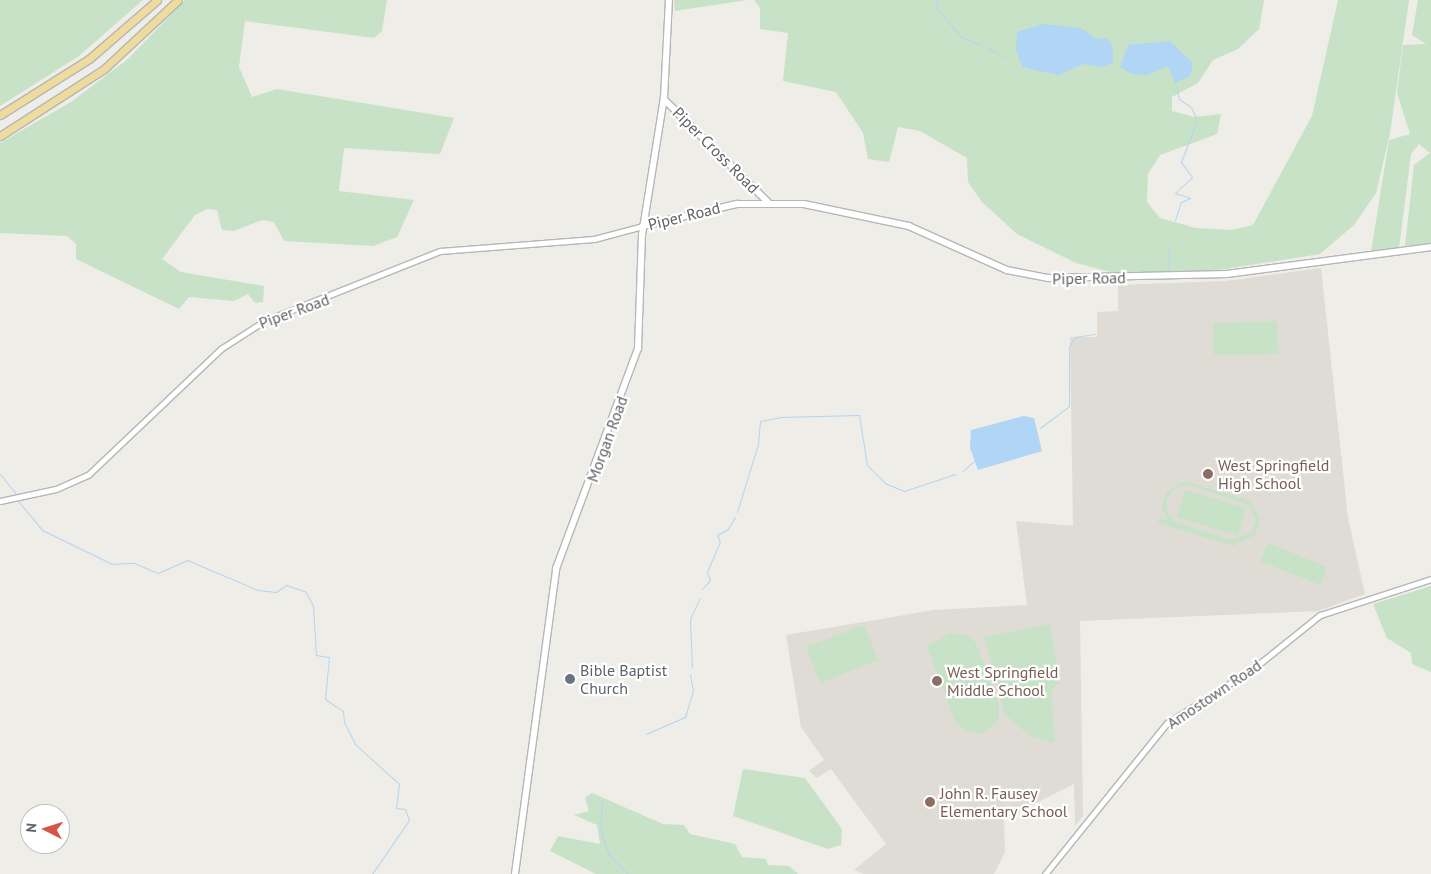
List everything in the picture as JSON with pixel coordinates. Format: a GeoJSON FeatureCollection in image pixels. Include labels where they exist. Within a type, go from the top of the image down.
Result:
{"type":"FeatureCollection","features":[{"type":"Feature","properties":{"kind":"highway"},"geometry":{"type":"LineString","coordinates":[[0,116],[89,59],[157,0]]}},
{"type":"Feature","properties":{"kind":"highway"},"geometry":{"type":"LineString","coordinates":[[0,136],[99,73],[178,0]]}},
{"type":"Feature","properties":{"kind":"main road","name":"Morgan Road"},"geometry":{"type":"LineString","coordinates":[[515,874],[552,588],[561,551],[637,355],[643,226],[664,99],[669,0]]}},
{"type":"Feature","properties":{"kind":"main road","name":"Piper Cross Road"},"geometry":{"type":"LineString","coordinates":[[664,99],[768,202]]}},
{"type":"Feature","properties":{"kind":"main road","name":"Piper Road"},"geometry":{"type":"LineString","coordinates":[[643,226],[690,212],[768,202],[814,205],[909,226],[1011,272],[1048,278],[1227,274],[1431,247]]}},
{"type":"Feature","properties":{"kind":"street","name":"Piper Road"},"geometry":{"type":"LineString","coordinates":[[0,501],[56,490],[89,474],[222,348],[264,321],[440,251],[594,239],[643,226]]}},
{"type":"Feature","properties":{"kind":"street","name":"Amostown Road"},"geometry":{"type":"LineString","coordinates":[[1045,874],[1167,723],[1254,668],[1320,615],[1431,579]]}},
{"type":"Feature","properties":{"kind":"shaded area"},"geometry":{"type":"Polygon","coordinates":[[[1321,268],[1348,518],[1365,594],[1318,611],[1080,621],[1083,816],[1075,826],[1074,784],[1004,819],[1005,852],[994,874],[865,874],[854,870],[886,844],[831,769],[817,778],[809,771],[824,760],[801,727],[786,635],[934,610],[1027,605],[1016,521],[1073,526],[1070,337],[1097,337],[1097,312],[1118,311],[1118,285],[1226,281],[1321,268]]]}},
{"type":"Feature","properties":{"kind":"green space"},"geometry":{"type":"Polygon","coordinates":[[[0,0],[143,0],[79,56],[0,106],[0,0]]]}},
{"type":"Feature","properties":{"kind":"green space"},"geometry":{"type":"Polygon","coordinates":[[[185,0],[387,0],[382,31],[374,38],[245,21],[239,67],[252,97],[277,89],[454,118],[440,154],[344,148],[339,191],[414,200],[397,237],[373,246],[284,241],[274,222],[262,220],[234,231],[222,230],[217,210],[207,209],[195,215],[162,259],[181,272],[264,286],[263,302],[255,303],[248,294],[234,301],[189,297],[179,309],[76,259],[76,244],[67,236],[0,233],[0,143],[71,102],[128,59],[185,0]]]}},
{"type":"Feature","properties":{"kind":"green space"},"geometry":{"type":"Polygon","coordinates":[[[674,0],[747,0],[675,11],[674,0]]]}},
{"type":"Feature","properties":{"kind":"green space"},"geometry":{"type":"Polygon","coordinates":[[[754,0],[1264,0],[1259,29],[1238,49],[1213,60],[1198,83],[1172,97],[1172,111],[1194,117],[1221,114],[1217,134],[1160,155],[1148,174],[1147,202],[1160,218],[1196,228],[1232,230],[1253,225],[1312,116],[1338,0],[1409,0],[1390,133],[1376,193],[1354,225],[1320,254],[1206,272],[1115,273],[1076,263],[1017,234],[982,202],[968,182],[967,158],[920,131],[898,127],[889,162],[868,159],[863,133],[836,92],[783,81],[788,33],[760,29],[760,8],[754,0]]]}},
{"type":"Feature","properties":{"kind":"green space"},"geometry":{"type":"Polygon","coordinates":[[[1418,0],[1431,0],[1431,244],[1405,246],[1414,165],[1430,153],[1419,144],[1411,154],[1399,248],[1371,252],[1389,140],[1410,134],[1397,93],[1403,45],[1426,44],[1412,35],[1418,0]]]}},
{"type":"Feature","properties":{"kind":"green space"},"geometry":{"type":"Polygon","coordinates":[[[1277,321],[1278,354],[1214,355],[1213,323],[1277,321]]]}},
{"type":"Feature","properties":{"kind":"green space"},"geometry":{"type":"Polygon","coordinates":[[[1185,481],[1251,501],[1260,519],[1255,535],[1233,546],[1158,523],[1159,518],[1167,520],[1162,508],[1166,492],[1185,481]],[[1189,485],[1175,488],[1167,499],[1167,511],[1175,522],[1232,540],[1252,532],[1256,520],[1249,505],[1189,485]]]}},
{"type":"Feature","properties":{"kind":"green space"},"geometry":{"type":"Polygon","coordinates":[[[1185,490],[1246,508],[1238,536],[1177,517],[1185,490]]]}},
{"type":"Feature","properties":{"kind":"green space"},"geometry":{"type":"Polygon","coordinates":[[[1268,543],[1327,567],[1320,585],[1260,561],[1268,543]]]}},
{"type":"Feature","properties":{"kind":"green space"},"geometry":{"type":"Polygon","coordinates":[[[1431,586],[1431,672],[1412,664],[1411,653],[1387,638],[1373,604],[1431,586]]]}},
{"type":"Feature","properties":{"kind":"green space"},"geometry":{"type":"Polygon","coordinates":[[[1050,624],[1059,681],[1051,692],[1055,742],[1030,736],[1005,714],[984,637],[1050,624]]]}},
{"type":"Feature","properties":{"kind":"green space"},"geometry":{"type":"Polygon","coordinates":[[[864,625],[878,660],[820,683],[806,647],[864,625]]]}},
{"type":"Feature","properties":{"kind":"green space"},"geometry":{"type":"Polygon","coordinates":[[[950,633],[964,634],[976,643],[999,703],[999,720],[981,734],[966,731],[955,721],[927,646],[950,633]]]}},
{"type":"Feature","properties":{"kind":"green space"},"geometry":{"type":"Polygon","coordinates":[[[743,769],[805,778],[842,829],[841,845],[828,849],[733,816],[743,769]]]}},
{"type":"Feature","properties":{"kind":"green space"},"geometry":{"type":"Polygon","coordinates":[[[592,793],[663,824],[684,825],[690,834],[735,844],[742,857],[766,859],[768,865],[789,866],[798,874],[596,874],[550,851],[558,836],[600,844],[597,825],[574,815],[589,811],[585,798],[592,793]]]}},
{"type":"Feature","properties":{"kind":"water"},"geometry":{"type":"Polygon","coordinates":[[[1043,24],[1081,28],[1097,39],[1107,38],[1113,47],[1113,62],[1103,67],[1083,64],[1059,75],[1022,67],[1016,50],[1017,32],[1043,24]]]}},
{"type":"Feature","properties":{"kind":"water"},"geometry":{"type":"Polygon","coordinates":[[[1170,41],[1193,63],[1190,76],[1175,83],[1168,66],[1147,75],[1131,74],[1120,67],[1128,45],[1170,41]]]}},
{"type":"Feature","properties":{"kind":"water"},"geometry":{"type":"Polygon","coordinates":[[[1024,416],[1034,418],[1042,451],[978,470],[970,448],[971,430],[1024,416]]]}},
{"type":"Feature","properties":{"kind":"waterway"},"geometry":{"type":"LineString","coordinates":[[936,0],[937,9],[961,37],[981,45]]}},
{"type":"Feature","properties":{"kind":"waterway"},"geometry":{"type":"LineString","coordinates":[[987,47],[1003,57]]}},
{"type":"Feature","properties":{"kind":"waterway"},"geometry":{"type":"LineString","coordinates":[[1176,86],[1179,99],[1191,107],[1196,118]]}},
{"type":"Feature","properties":{"kind":"waterway"},"geometry":{"type":"LineString","coordinates":[[1175,220],[1181,202],[1190,198],[1175,193],[1192,177],[1181,162],[1196,123]]}},
{"type":"Feature","properties":{"kind":"waterway"},"geometry":{"type":"LineString","coordinates":[[1169,248],[1169,270]]}},
{"type":"Feature","properties":{"kind":"waterway"},"geometry":{"type":"LineString","coordinates":[[1040,428],[1069,406],[1069,347],[1075,337],[1095,334]]}},
{"type":"Feature","properties":{"kind":"waterway"},"geometry":{"type":"LineString","coordinates":[[737,512],[758,444],[760,421],[780,417],[859,415],[867,465],[885,483],[904,491],[955,474]]}},
{"type":"Feature","properties":{"kind":"waterway"},"geometry":{"type":"LineString","coordinates":[[963,471],[975,460]]}},
{"type":"Feature","properties":{"kind":"waterway"},"geometry":{"type":"LineString","coordinates":[[0,474],[16,494]]}},
{"type":"Feature","properties":{"kind":"waterway"},"geometry":{"type":"LineString","coordinates":[[18,501],[42,530],[112,564],[134,563],[158,573],[187,560],[258,590],[276,592],[286,585],[306,592],[313,606],[316,655],[329,657],[325,699],[343,711],[344,722],[355,744],[399,784],[396,808],[405,809],[409,820],[372,874]]}},
{"type":"Feature","properties":{"kind":"waterway"},"geometry":{"type":"LineString","coordinates":[[702,589],[710,580],[707,572],[720,542],[717,535],[728,529],[735,517]]}},
{"type":"Feature","properties":{"kind":"waterway"},"geometry":{"type":"LineString","coordinates":[[692,667],[690,619],[700,598]]}},
{"type":"Feature","properties":{"kind":"waterway"},"geometry":{"type":"LineString","coordinates":[[646,734],[685,717],[693,691],[690,674]]}},
{"type":"Feature","properties":{"kind":"waterway"},"geometry":{"type":"LineString","coordinates":[[602,801],[600,827],[608,854],[628,874]]}},
{"type":"Feature","properties":{"kind":"waterway"},"geometry":{"type":"LineString","coordinates":[[631,874],[636,874]]}},
{"type":"Feature","properties":{"kind":"place","name":"West Springfield High School"},"geometry":{"type":"Point","coordinates":[1208,474]}},
{"type":"Feature","properties":{"kind":"place","name":"Bible Baptist Church"},"geometry":{"type":"Point","coordinates":[570,679]}},
{"type":"Feature","properties":{"kind":"place","name":"West Springfield Middle School"},"geometry":{"type":"Point","coordinates":[937,681]}},
{"type":"Feature","properties":{"kind":"place","name":"John R. Fausey Elementary School"},"geometry":{"type":"Point","coordinates":[930,802]}}]}
